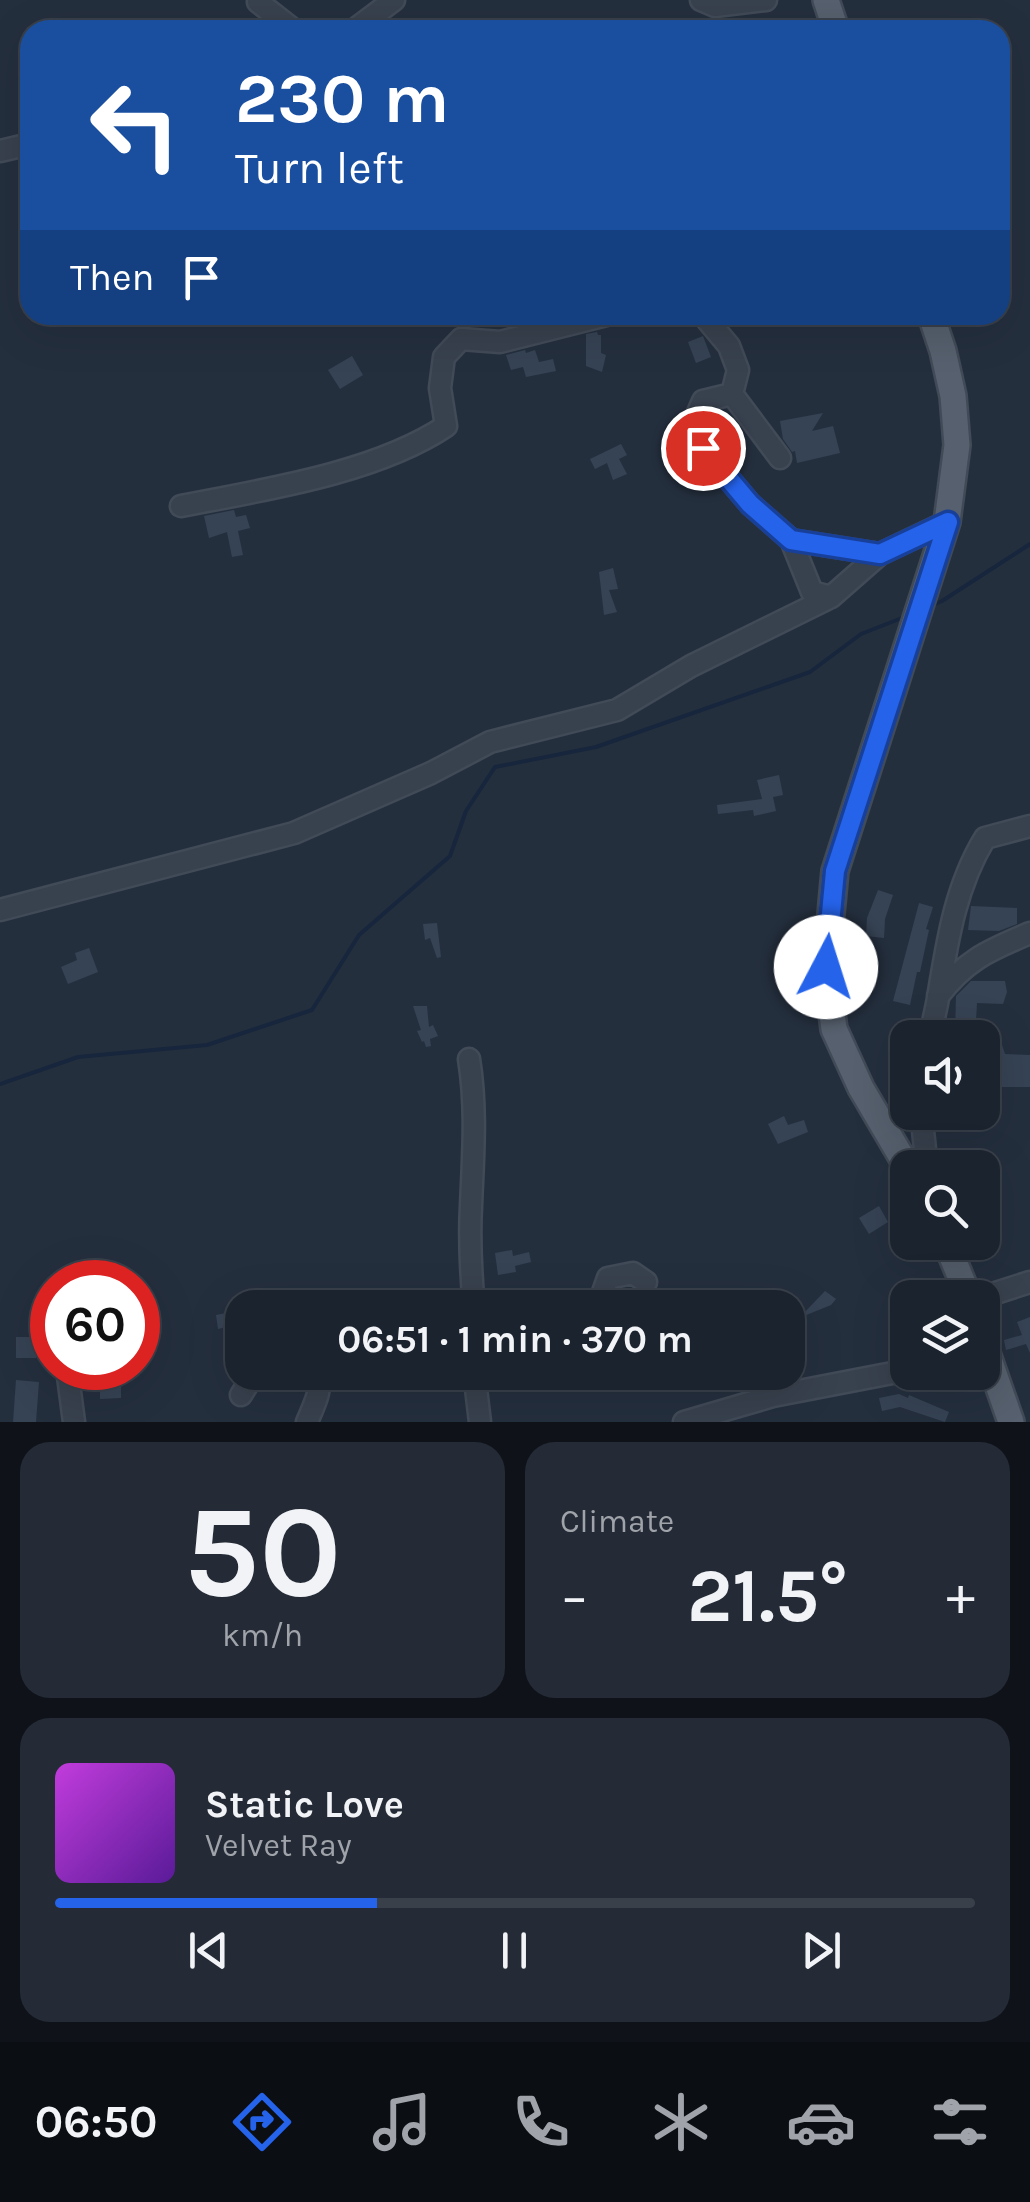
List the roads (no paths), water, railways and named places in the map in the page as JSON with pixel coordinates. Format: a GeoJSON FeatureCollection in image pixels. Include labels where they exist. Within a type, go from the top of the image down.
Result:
{"type":"FeatureCollection","features":[{"type":"Feature","properties":{"kind":"main road"},"geometry":{"type":"LineString","coordinates":[[897,1150],[861,1088],[834,1029],[826,967],[835,871],[948,522],[956,429],[953,396],[935,325]]}},
{"type":"Feature","properties":{"kind":"main road"},"geometry":{"type":"LineString","coordinates":[[1000,1390],[1011,1422]]}},
{"type":"Feature","properties":{"kind":"street"},"geometry":{"type":"LineString","coordinates":[[367,20],[394,0]]}},
{"type":"Feature","properties":{"kind":"street"},"geometry":{"type":"LineString","coordinates":[[701,0],[716,6],[766,0]]}},
{"type":"Feature","properties":{"kind":"street"},"geometry":{"type":"LineString","coordinates":[[258,2],[281,20]]}},
{"type":"Feature","properties":{"kind":"street"},"geometry":{"type":"LineString","coordinates":[[181,506],[302,482],[382,457],[432,435],[446,426],[440,388],[444,357],[461,338],[500,342],[567,325]]}},
{"type":"Feature","properties":{"kind":"street"},"geometry":{"type":"LineString","coordinates":[[714,325],[729,346],[738,370],[732,394]]}},
{"type":"Feature","properties":{"kind":"street"},"geometry":{"type":"LineString","coordinates":[[732,394],[780,458]]}},
{"type":"Feature","properties":{"kind":"street"},"geometry":{"type":"LineString","coordinates":[[732,394],[703,401],[693,424],[703,448],[750,504],[791,540],[812,592],[831,596]]}},
{"type":"Feature","properties":{"kind":"street"},"geometry":{"type":"LineString","coordinates":[[0,910],[294,833],[490,742],[616,710],[690,666],[831,596],[880,554],[948,522]]}},
{"type":"Feature","properties":{"kind":"street"},"geometry":{"type":"LineString","coordinates":[[791,540],[880,554]]}},
{"type":"Feature","properties":{"kind":"street"},"geometry":{"type":"LineString","coordinates":[[933,1020],[944,955],[971,860],[984,838],[1030,826]]}},
{"type":"Feature","properties":{"kind":"street"},"geometry":{"type":"LineString","coordinates":[[938,996],[957,972],[976,958],[1030,933]]}},
{"type":"Feature","properties":{"kind":"street"},"geometry":{"type":"LineString","coordinates":[[469,1059],[474,1091],[473,1290]]}},
{"type":"Feature","properties":{"kind":"street"},"geometry":{"type":"LineString","coordinates":[[604,1290],[608,1278],[632,1273],[646,1282]]}},
{"type":"Feature","properties":{"kind":"street"},"geometry":{"type":"LineString","coordinates":[[1000,1292],[1030,1282]]}},
{"type":"Feature","properties":{"kind":"street"},"geometry":{"type":"LineString","coordinates":[[684,1422],[773,1396],[890,1373]]}},
{"type":"Feature","properties":{"kind":"street"},"geometry":{"type":"LineString","coordinates":[[70,1390],[74,1422]]}},
{"type":"Feature","properties":{"kind":"street"},"geometry":{"type":"LineString","coordinates":[[241,1396],[244,1390]]}},
{"type":"Feature","properties":{"kind":"street"},"geometry":{"type":"LineString","coordinates":[[308,1422],[319,1390]]}},
{"type":"Feature","properties":{"kind":"street"},"geometry":{"type":"LineString","coordinates":[[476,1390],[480,1422]]}},
{"type":"Feature","properties":{"kind":"waterway"},"geometry":{"type":"LineString","coordinates":[[930,606],[1030,544]]}},
{"type":"Feature","properties":{"kind":"waterway"},"geometry":{"type":"LineString","coordinates":[[0,1084],[78,1057],[207,1045],[312,1010],[359,935],[450,856],[466,811],[495,767],[596,747],[810,672],[861,634],[907,616]]}}]}
